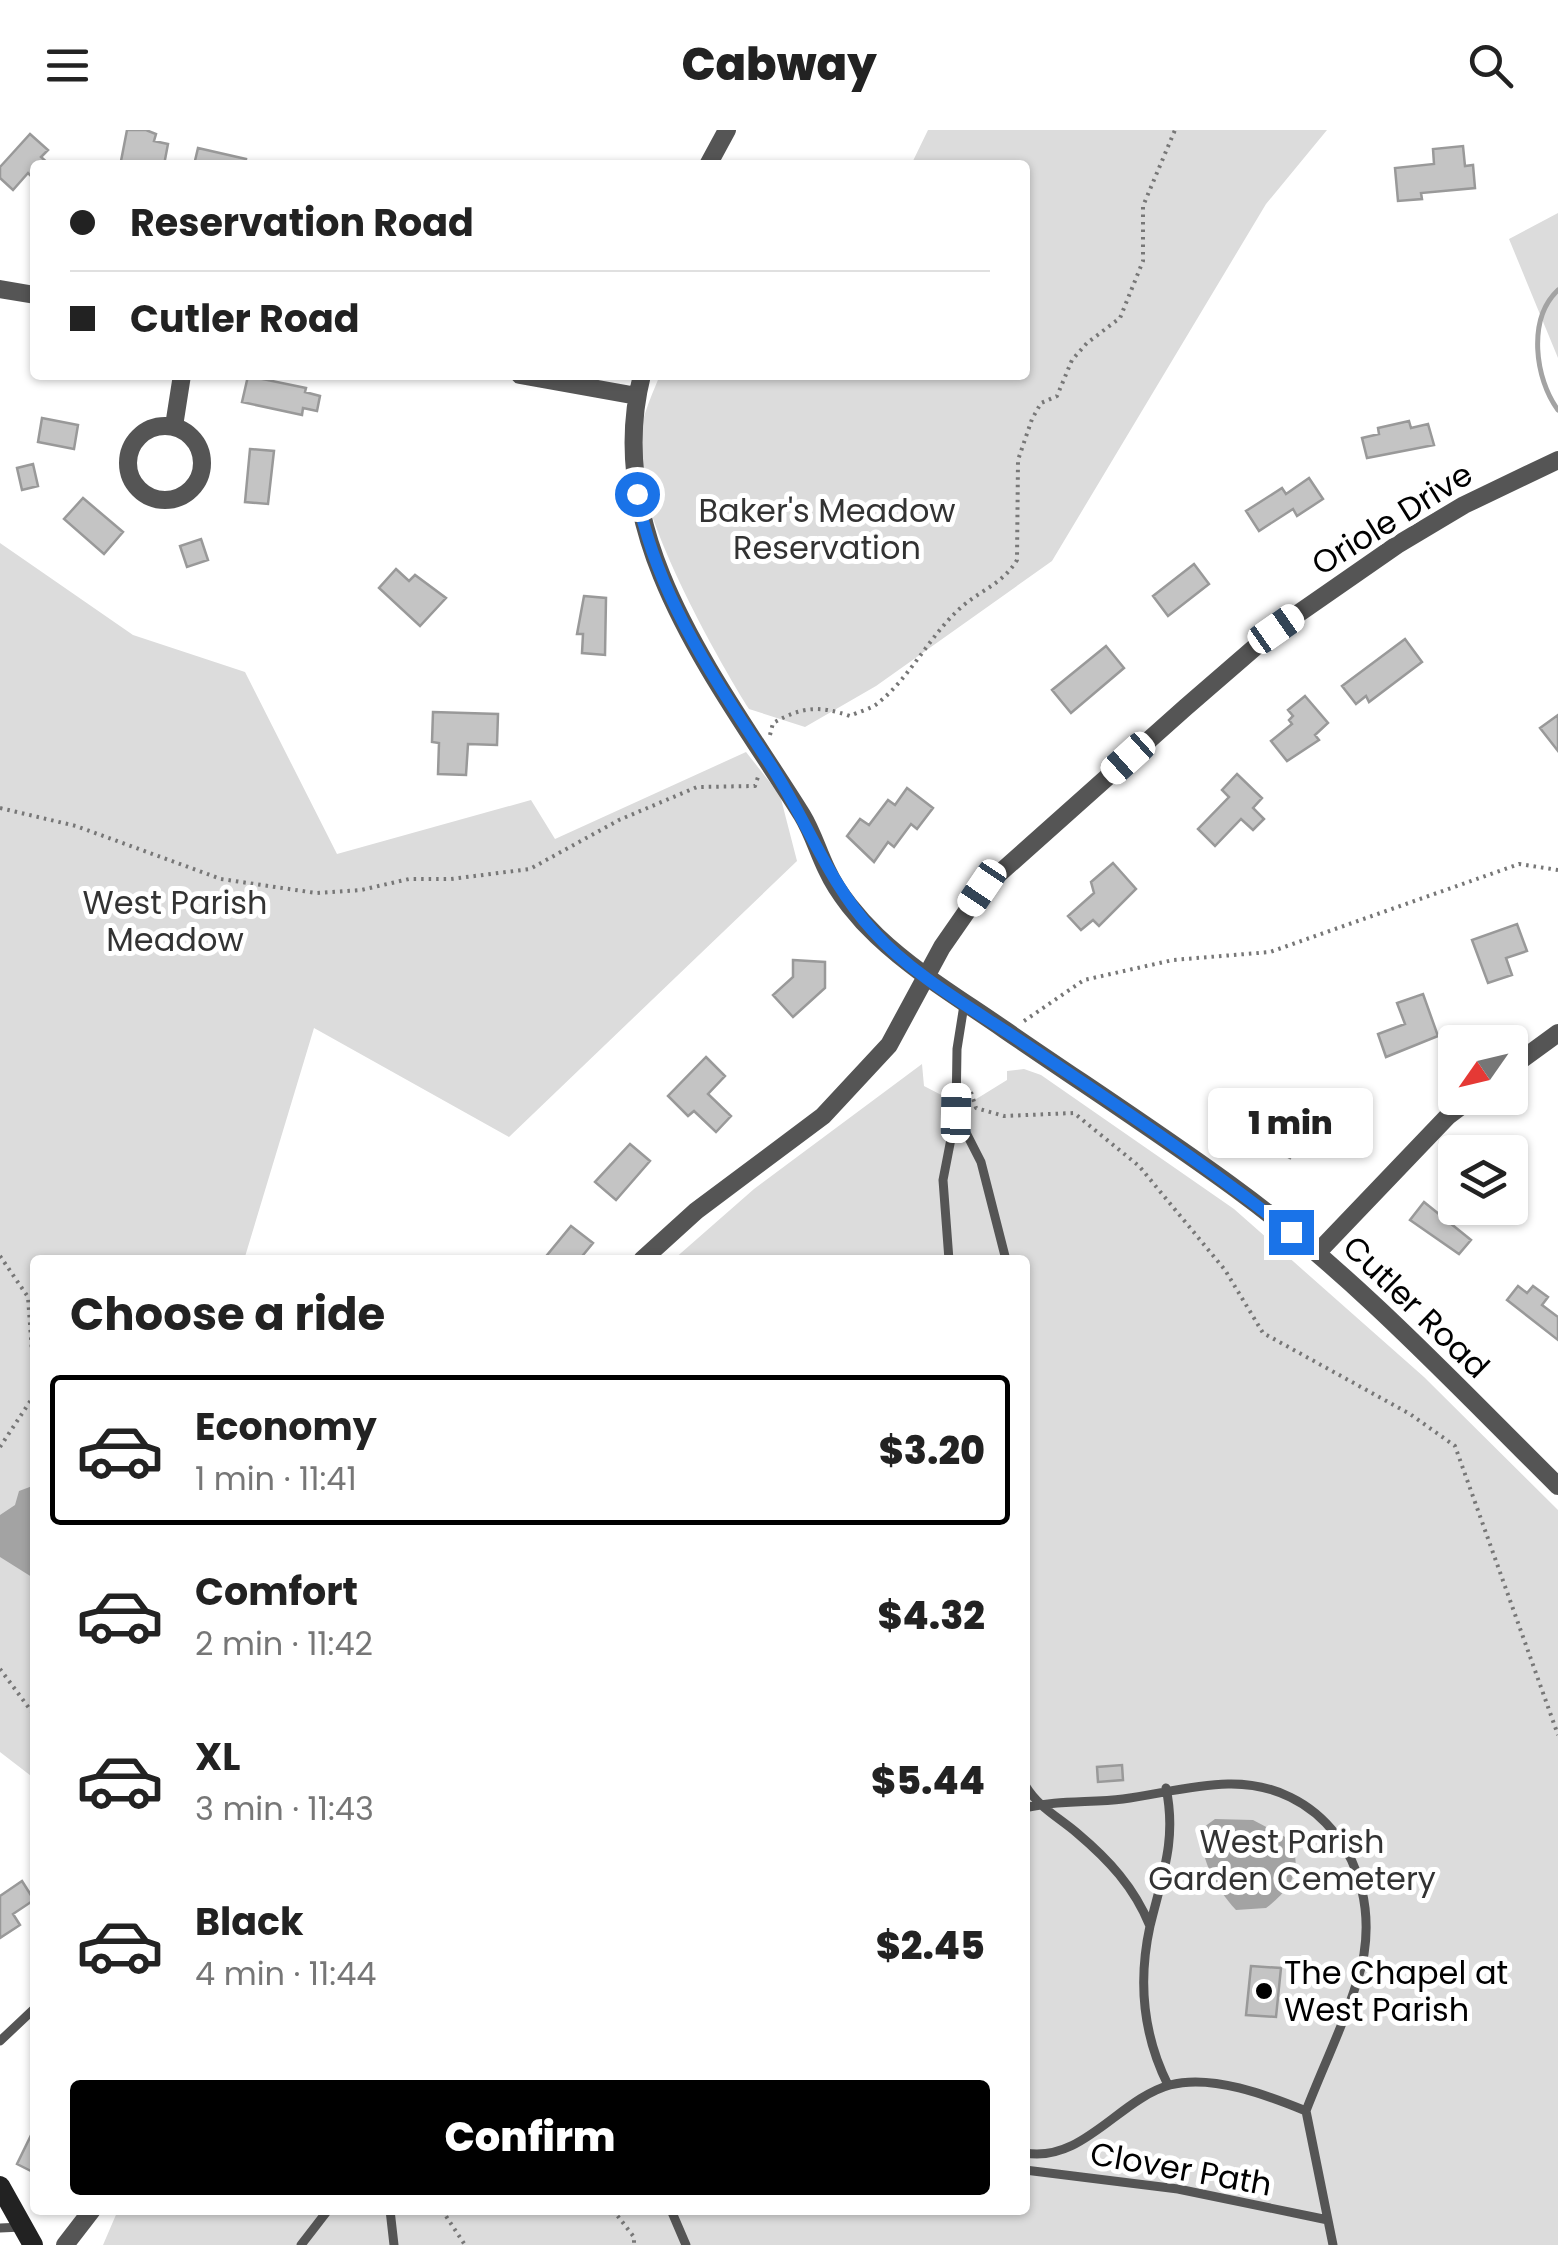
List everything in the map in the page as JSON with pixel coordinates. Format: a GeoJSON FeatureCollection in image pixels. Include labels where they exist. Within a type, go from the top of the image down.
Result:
{"type":"FeatureCollection","features":[{"type":"Feature","properties":{"kind":"main road"},"geometry":{"type":"LineString","coordinates":[[0,2186],[29,2236]]}},
{"type":"Feature","properties":{"kind":"street"},"geometry":{"type":"LineString","coordinates":[[711,160],[727,130]]}},
{"type":"Feature","properties":{"kind":"street"},"geometry":{"type":"LineString","coordinates":[[0,288],[30,294]]}},
{"type":"Feature","properties":{"kind":"street"},"geometry":{"type":"LineString","coordinates":[[174,426],[181,380]]}},
{"type":"Feature","properties":{"kind":"street"},"geometry":{"type":"LineString","coordinates":[[548,380],[637,396]]}},
{"type":"Feature","properties":{"kind":"street","name":"Cutler Road"},"geometry":{"type":"LineString","coordinates":[[641,380],[633,473],[641,516],[665,582],[714,683],[807,823],[839,891],[876,935],[926,977],[1240,1191],[1316,1253],[1369,1299],[1558,1486]]}},
{"type":"Feature","properties":{"kind":"street"},"geometry":{"type":"LineString","coordinates":[[174,426],[198,445],[200,476],[186,494],[170,500],[154,498],[139,490],[130,476],[130,451],[144,432],[174,426]]}},
{"type":"Feature","properties":{"kind":"street","name":"Oriole Drive"},"geometry":{"type":"LineString","coordinates":[[648,1255],[696,1211],[823,1116],[889,1045],[982,888],[1276,629],[1464,505],[1558,460]]}},
{"type":"Feature","properties":{"kind":"street"},"geometry":{"type":"LineString","coordinates":[[1528,1055],[1558,1033]]}},
{"type":"Feature","properties":{"kind":"street"},"geometry":{"type":"LineString","coordinates":[[1316,1253],[1449,1115]]}},
{"type":"Feature","properties":{"kind":"street"},"geometry":{"type":"LineString","coordinates":[[65,2245],[88,2215]]}},
{"type":"Feature","properties":{"kind":"lane"},"geometry":{"type":"LineString","coordinates":[[949,1255],[943,1180],[956,1113],[958,1049],[965,1002]]}},
{"type":"Feature","properties":{"kind":"lane"},"geometry":{"type":"LineString","coordinates":[[956,1113],[981,1162],[1005,1255]]}},
{"type":"Feature","properties":{"kind":"lane"},"geometry":{"type":"LineString","coordinates":[[1030,1806],[1081,1804],[1166,1788],[1232,1784],[1267,1788],[1300,1800],[1331,1824],[1348,1848],[1358,1876],[1364,1955],[1306,2111],[1333,2245]]}},
{"type":"Feature","properties":{"kind":"lane"},"geometry":{"type":"LineString","coordinates":[[1166,1788],[1173,1822],[1170,1854],[1150,1926],[1143,1986],[1147,2032],[1168,2086]]}},
{"type":"Feature","properties":{"kind":"lane"},"geometry":{"type":"LineString","coordinates":[[1030,1793],[1037,1804],[1110,1864],[1136,1894],[1150,1926]]}},
{"type":"Feature","properties":{"kind":"lane"},"geometry":{"type":"LineString","coordinates":[[0,2042],[30,2013]]}},
{"type":"Feature","properties":{"kind":"lane"},"geometry":{"type":"LineString","coordinates":[[1030,2154],[1067,2147],[1168,2086],[1197,2083],[1236,2088],[1306,2111]]}},
{"type":"Feature","properties":{"kind":"lane","name":"Clover Path"},"geometry":{"type":"LineString","coordinates":[[1030,2171],[1178,2189],[1328,2220]]}},
{"type":"Feature","properties":{"kind":"lane"},"geometry":{"type":"LineString","coordinates":[[301,2245],[324,2215]]}},
{"type":"Feature","properties":{"kind":"lane"},"geometry":{"type":"LineString","coordinates":[[391,2215],[394,2245]]}},
{"type":"Feature","properties":{"kind":"lane"},"geometry":{"type":"LineString","coordinates":[[673,2215],[686,2245]]}},
{"type":"Feature","properties":{"kind":"lane"},"geometry":{"type":"LineString","coordinates":[[0,2228],[29,2236]]}},
{"type":"Feature","properties":{"kind":"path"},"geometry":{"type":"LineString","coordinates":[[0,808],[76,826],[221,879],[331,892],[409,878],[450,879],[530,868],[619,820],[697,788],[755,786],[773,722],[802,707],[826,707],[850,716],[877,704],[934,634],[966,604],[1002,582],[1017,560],[1018,460],[1032,419],[1041,403],[1056,396],[1072,360],[1120,318],[1144,261],[1143,206],[1174,130]]}},
{"type":"Feature","properties":{"kind":"path"},"geometry":{"type":"LineString","coordinates":[[1008,1032],[1084,980],[1173,960],[1270,952],[1518,864],[1558,870]]}},
{"type":"Feature","properties":{"kind":"path"},"geometry":{"type":"LineString","coordinates":[[958,1049],[976,1108],[1004,1116],[1074,1113],[1139,1166],[1225,1270],[1263,1333],[1410,1414],[1456,1446],[1558,1736]]}},
{"type":"Feature","properties":{"kind":"path"},"geometry":{"type":"LineString","coordinates":[[0,1256],[28,1297],[30,1325]]}},
{"type":"Feature","properties":{"kind":"path"},"geometry":{"type":"LineString","coordinates":[[0,1447],[30,1402]]}},
{"type":"Feature","properties":{"kind":"path"},"geometry":{"type":"LineString","coordinates":[[0,1669],[30,1709]]}},
{"type":"Feature","properties":{"kind":"path"},"geometry":{"type":"LineString","coordinates":[[445,2215],[465,2245]]}},
{"type":"Feature","properties":{"kind":"path"},"geometry":{"type":"LineString","coordinates":[[616,2215],[634,2237],[634,2245]]}},
{"type":"Feature","properties":{"kind":"green space","name":"Baker's Meadow Reservation"},"geometry":{"type":"Polygon","coordinates":[[[928,130],[1327,130],[1266,204],[1052,561],[876,686],[805,727],[749,709],[717,655],[681,586],[652,515],[639,456],[642,424],[658,380],[1030,380],[1030,160],[913,160],[928,130]]]}},
{"type":"Feature","properties":{"kind":"green space"},"geometry":{"type":"Polygon","coordinates":[[[1558,213],[1558,358],[1509,239],[1558,213]]]}},
{"type":"Feature","properties":{"kind":"green space","name":"West Parish Meadow"},"geometry":{"type":"Polygon","coordinates":[[[0,543],[133,635],[245,672],[337,854],[531,800],[555,839],[746,752],[780,795],[797,861],[509,1137],[314,1028],[246,1255],[30,1255],[30,1775],[0,1752],[0,543]]]}},
{"type":"Feature","properties":{"kind":"green space","name":"West Parish Garden Cemetery"},"geometry":{"type":"Polygon","coordinates":[[[922,1064],[924,1086],[951,1100],[973,1101],[1007,1080],[1007,1071],[1024,1069],[1041,1075],[1234,1209],[1424,1377],[1558,1510],[1558,2245],[103,2245],[116,2215],[1030,2215],[1030,1255],[679,1255],[754,1189],[922,1064]]]}},
{"type":"Feature","properties":{"kind":"shaded area"},"geometry":{"type":"Polygon","coordinates":[[[30,1487],[30,1576],[0,1557],[0,1515],[15,1505],[19,1491],[30,1487]]]}},
{"type":"Feature","properties":{"kind":"shaded area"},"geometry":{"type":"Polygon","coordinates":[[[1215,1819],[1253,1820],[1289,1839],[1296,1860],[1292,1878],[1266,1908],[1236,1910],[1216,1883],[1200,1830],[1215,1819]]]}},
{"type":"Feature","properties":{"kind":"building"},"geometry":{"type":"Polygon","coordinates":[[[127,130],[146,130],[156,134],[154,141],[168,144],[165,160],[121,160],[127,130]]]}},
{"type":"Feature","properties":{"kind":"building"},"geometry":{"type":"Polygon","coordinates":[[[30,134],[48,150],[41,157],[44,160],[30,160],[30,175],[13,190],[0,178],[0,167],[30,134]]]}},
{"type":"Feature","properties":{"kind":"building"},"geometry":{"type":"Polygon","coordinates":[[[1463,146],[1465,166],[1473,165],[1475,188],[1421,193],[1422,199],[1398,201],[1395,168],[1434,164],[1433,149],[1463,146]]]}},
{"type":"Feature","properties":{"kind":"building"},"geometry":{"type":"Polygon","coordinates":[[[198,148],[246,159],[246,160],[195,160],[198,148]]]}},
{"type":"Feature","properties":{"kind":"building"},"geometry":{"type":"Polygon","coordinates":[[[247,380],[306,388],[305,392],[320,396],[317,411],[303,408],[302,415],[242,402],[247,380]]]}},
{"type":"Feature","properties":{"kind":"building"},"geometry":{"type":"Polygon","coordinates":[[[42,418],[78,425],[74,449],[38,442],[42,418]]]}},
{"type":"Feature","properties":{"kind":"building"},"geometry":{"type":"Polygon","coordinates":[[[1409,421],[1411,428],[1428,424],[1434,445],[1367,458],[1362,438],[1379,434],[1378,428],[1409,421]]]}},
{"type":"Feature","properties":{"kind":"building"},"geometry":{"type":"Polygon","coordinates":[[[250,449],[274,451],[268,504],[245,502],[250,449]]]}},
{"type":"Feature","properties":{"kind":"building"},"geometry":{"type":"Polygon","coordinates":[[[33,464],[38,486],[22,490],[17,468],[33,464]]]}},
{"type":"Feature","properties":{"kind":"building"},"geometry":{"type":"Polygon","coordinates":[[[1309,478],[1323,499],[1297,516],[1293,509],[1259,531],[1246,511],[1282,488],[1286,494],[1309,478]]]}},
{"type":"Feature","properties":{"kind":"building"},"geometry":{"type":"Polygon","coordinates":[[[83,498],[123,532],[104,554],[64,519],[83,498]]]}},
{"type":"Feature","properties":{"kind":"building"},"geometry":{"type":"Polygon","coordinates":[[[201,539],[208,560],[187,567],[180,546],[201,539]]]}},
{"type":"Feature","properties":{"kind":"building"},"geometry":{"type":"Polygon","coordinates":[[[1194,564],[1209,584],[1168,616],[1153,596],[1194,564]]]}},
{"type":"Feature","properties":{"kind":"building"},"geometry":{"type":"Polygon","coordinates":[[[396,569],[409,581],[415,575],[446,598],[420,626],[379,588],[396,569]]]}},
{"type":"Feature","properties":{"kind":"building"},"geometry":{"type":"Polygon","coordinates":[[[584,596],[606,598],[605,655],[582,653],[583,634],[577,634],[584,596]]]}},
{"type":"Feature","properties":{"kind":"building"},"geometry":{"type":"Polygon","coordinates":[[[1405,639],[1422,662],[1369,702],[1366,696],[1356,704],[1342,686],[1405,639]]]}},
{"type":"Feature","properties":{"kind":"building"},"geometry":{"type":"Polygon","coordinates":[[[1106,646],[1124,668],[1071,713],[1052,690],[1106,646]]]}},
{"type":"Feature","properties":{"kind":"building"},"geometry":{"type":"Polygon","coordinates":[[[1305,696],[1328,723],[1315,735],[1319,740],[1287,761],[1271,741],[1292,724],[1289,720],[1293,716],[1288,710],[1305,696]]]}},
{"type":"Feature","properties":{"kind":"building"},"geometry":{"type":"Polygon","coordinates":[[[433,712],[498,714],[497,745],[468,744],[466,775],[438,774],[439,743],[432,742],[433,712]]]}},
{"type":"Feature","properties":{"kind":"building"},"geometry":{"type":"Polygon","coordinates":[[[1558,715],[1558,751],[1540,728],[1558,715]]]}},
{"type":"Feature","properties":{"kind":"building"},"geometry":{"type":"Polygon","coordinates":[[[1237,774],[1262,798],[1253,808],[1264,819],[1253,830],[1241,819],[1215,846],[1198,829],[1229,797],[1222,790],[1237,774]]]}},
{"type":"Feature","properties":{"kind":"building"},"geometry":{"type":"Polygon","coordinates":[[[907,788],[933,808],[917,829],[911,824],[894,847],[888,842],[874,862],[847,836],[860,819],[869,825],[888,800],[895,805],[907,788]]]}},
{"type":"Feature","properties":{"kind":"building"},"geometry":{"type":"Polygon","coordinates":[[[1113,863],[1136,889],[1099,926],[1093,920],[1081,930],[1068,916],[1094,893],[1091,882],[1113,863]]]}},
{"type":"Feature","properties":{"kind":"building"},"geometry":{"type":"Polygon","coordinates":[[[1517,924],[1527,951],[1506,958],[1512,975],[1488,983],[1472,940],[1517,924]]]}},
{"type":"Feature","properties":{"kind":"building"},"geometry":{"type":"Polygon","coordinates":[[[793,960],[825,962],[825,988],[793,1017],[773,995],[793,977],[793,960]]]}},
{"type":"Feature","properties":{"kind":"building"},"geometry":{"type":"Polygon","coordinates":[[[1423,994],[1438,1036],[1386,1057],[1378,1034],[1405,1024],[1397,1003],[1423,994]]]}},
{"type":"Feature","properties":{"kind":"building"},"geometry":{"type":"Polygon","coordinates":[[[706,1057],[725,1076],[708,1094],[731,1116],[716,1132],[694,1111],[688,1116],[668,1096],[706,1057]]]}},
{"type":"Feature","properties":{"kind":"building"},"geometry":{"type":"Polygon","coordinates":[[[1245,1104],[1302,1136],[1290,1158],[1233,1126],[1245,1104]]]}},
{"type":"Feature","properties":{"kind":"building"},"geometry":{"type":"Polygon","coordinates":[[[630,1144],[650,1161],[616,1200],[595,1182],[630,1144]]]}},
{"type":"Feature","properties":{"kind":"building"},"geometry":{"type":"Polygon","coordinates":[[[1424,1202],[1438,1213],[1438,1225],[1452,1225],[1471,1240],[1459,1254],[1410,1220],[1424,1202]]]}},
{"type":"Feature","properties":{"kind":"building"},"geometry":{"type":"Polygon","coordinates":[[[571,1226],[593,1243],[583,1255],[547,1255],[571,1226]]]}},
{"type":"Feature","properties":{"kind":"building"},"geometry":{"type":"Polygon","coordinates":[[[1518,1286],[1527,1293],[1533,1286],[1548,1297],[1542,1305],[1558,1317],[1558,1340],[1507,1300],[1518,1286]]]}},
{"type":"Feature","properties":{"kind":"building"},"geometry":{"type":"Polygon","coordinates":[[[1122,1765],[1123,1780],[1098,1782],[1097,1767],[1122,1765]]]}},
{"type":"Feature","properties":{"kind":"building"},"geometry":{"type":"Polygon","coordinates":[[[22,1881],[30,1894],[30,1903],[13,1914],[20,1925],[0,1938],[0,1896],[22,1881]]]}},
{"type":"Feature","properties":{"kind":"building","name":"The Chapel at West Parish"},"geometry":{"type":"Polygon","coordinates":[[[1251,1966],[1281,1968],[1276,2017],[1246,2015],[1251,1966]]]}},
{"type":"Feature","properties":{"kind":"building"},"geometry":{"type":"Polygon","coordinates":[[[30,2137],[30,2170],[17,2164],[30,2137]]]}},
{"type":"Feature","properties":{"kind":"waterway"},"geometry":{"type":"LineString","coordinates":[[1558,290],[1548,302],[1538,333],[1544,382],[1558,410]]}},
{"type":"Feature","properties":{"kind":"place","name":"The Chapel at West Parish"},"geometry":{"type":"Point","coordinates":[1264,1991]}},
{"type":"Feature","properties":{"kind":"route"},"geometry":{"type":"LineString","coordinates":[[637,494],[665,582],[714,683],[807,823],[839,891],[876,935],[926,977],[1240,1191],[1291,1232]]}}]}
